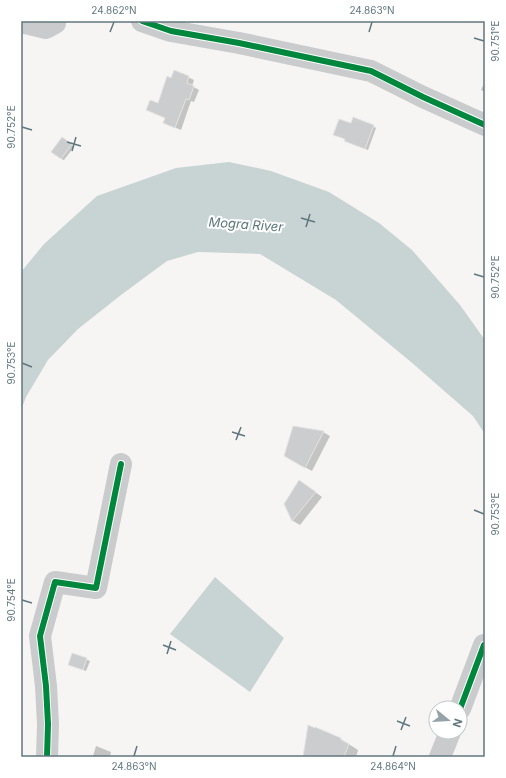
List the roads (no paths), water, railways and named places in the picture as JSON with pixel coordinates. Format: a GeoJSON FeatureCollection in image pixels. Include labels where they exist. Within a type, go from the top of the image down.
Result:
{"type":"FeatureCollection","features":[{"type":"Feature","properties":{"kind":"street"},"geometry":{"type":"LineString","coordinates":[[21,22],[46,28],[55,23],[55,21]]}},
{"type":"Feature","properties":{"kind":"street"},"geometry":{"type":"LineString","coordinates":[[142,21],[171,31],[239,43],[371,71],[423,97],[485,125]]}},
{"type":"Feature","properties":{"kind":"street"},"geometry":{"type":"LineString","coordinates":[[47,757],[48,724],[46,686],[40,636],[55,582],[96,588],[121,464]]}},
{"type":"Feature","properties":{"kind":"street"},"geometry":{"type":"LineString","coordinates":[[463,700],[484,645],[485,646]]}},
{"type":"Feature","properties":{"kind":"street"},"geometry":{"type":"LineString","coordinates":[[440,757],[447,740]]}},
{"type":"Feature","properties":{"kind":"water","name":"Mogra River"},"geometry":{"type":"Polygon","coordinates":[[[229,162],[271,171],[329,192],[379,223],[412,250],[460,305],[485,340],[485,434],[473,416],[336,300],[260,254],[198,252],[167,261],[78,329],[48,360],[26,397],[21,410],[21,272],[44,244],[97,196],[176,168],[229,162]]]}},
{"type":"Feature","properties":{"kind":"water"},"geometry":{"type":"Polygon","coordinates":[[[215,577],[284,638],[250,692],[170,634],[215,577]]]}}]}
